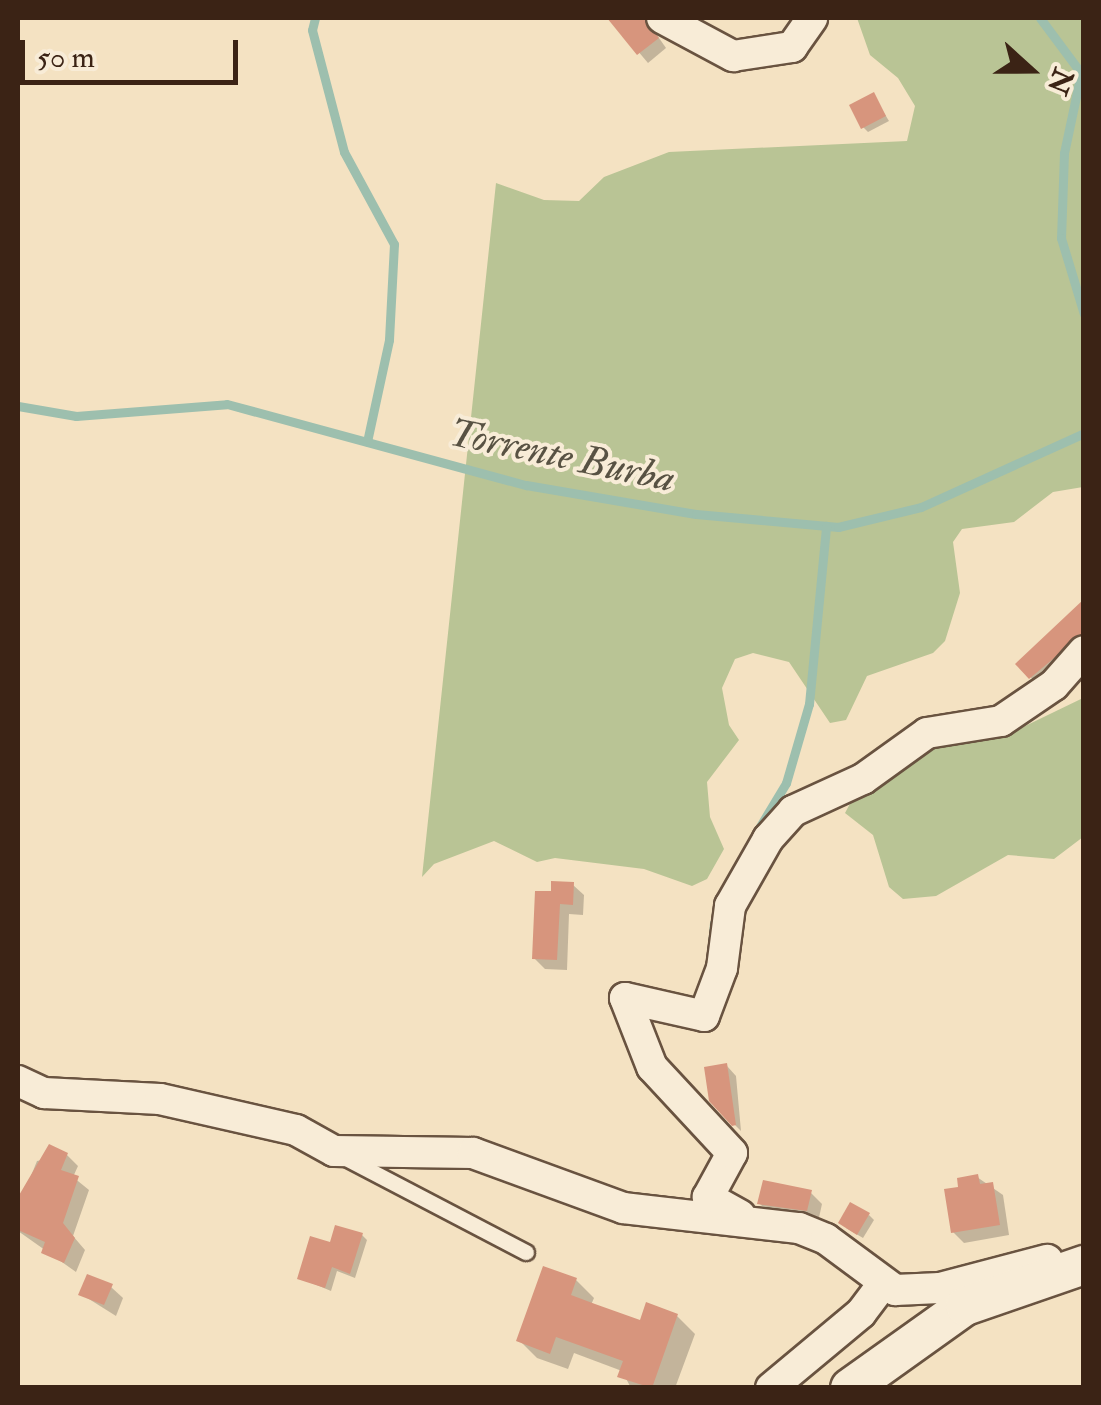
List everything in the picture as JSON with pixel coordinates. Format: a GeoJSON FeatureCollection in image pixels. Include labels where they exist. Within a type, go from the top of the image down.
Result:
{"type":"FeatureCollection","features":[{"type":"Feature","properties":{"kind":"street"},"geometry":{"type":"LineString","coordinates":[[662,18],[733,56],[792,46],[812,18]]}},
{"type":"Feature","properties":{"kind":"street"},"geometry":{"type":"LineString","coordinates":[[750,1222],[711,1202],[732,1153],[652,1066],[625,998],[704,1016],[722,968],[730,906],[768,839],[793,810],[863,779],[927,733],[1002,721],[1054,686],[1084,651]]}},
{"type":"Feature","properties":{"kind":"street"},"geometry":{"type":"LineString","coordinates":[[18,1081],[44,1093],[180,1104],[296,1130],[334,1151],[474,1153],[595,1202],[750,1222],[826,1239],[883,1284],[910,1292],[940,1288],[1084,1248]]}},
{"type":"Feature","properties":{"kind":"street"},"geometry":{"type":"LineString","coordinates":[[850,1388],[965,1306],[1084,1265]]}},
{"type":"Feature","properties":{"kind":"street"},"geometry":{"type":"LineString","coordinates":[[771,1388],[861,1313],[883,1284]]}},
{"type":"Feature","properties":{"kind":"lane"},"geometry":{"type":"LineString","coordinates":[[334,1151],[526,1252]]}},
{"type":"Feature","properties":{"kind":"green space"},"geometry":{"type":"Polygon","coordinates":[[[857,18],[1083,18],[1083,487],[1053,492],[1014,522],[962,529],[953,542],[960,593],[945,641],[933,653],[867,676],[846,720],[830,723],[789,662],[753,653],[735,659],[722,688],[729,725],[739,740],[707,782],[710,817],[724,849],[707,879],[692,886],[644,869],[555,858],[537,862],[494,841],[434,864],[422,877],[496,183],[544,200],[579,201],[604,177],[669,152],[907,141],[915,106],[898,78],[870,55],[857,18]]]}},
{"type":"Feature","properties":{"kind":"green space"},"geometry":{"type":"Polygon","coordinates":[[[1083,698],[1083,837],[1054,859],[1008,855],[936,896],[903,899],[889,887],[873,835],[845,813],[853,798],[915,754],[967,736],[1021,728],[1083,698]]]}},
{"type":"Feature","properties":{"kind":"building"},"geometry":{"type":"Polygon","coordinates":[[[607,18],[643,18],[659,38],[637,55],[607,18]]]}},
{"type":"Feature","properties":{"kind":"building"},"geometry":{"type":"Polygon","coordinates":[[[874,92],[886,116],[861,129],[849,105],[874,92]]]}},
{"type":"Feature","properties":{"kind":"building"},"geometry":{"type":"Polygon","coordinates":[[[1084,599],[1084,633],[1029,679],[1015,664],[1084,599]]]}},
{"type":"Feature","properties":{"kind":"building"},"geometry":{"type":"Polygon","coordinates":[[[551,881],[574,882],[573,905],[560,904],[557,960],[532,959],[535,891],[551,891],[551,881]]]}},
{"type":"Feature","properties":{"kind":"building"},"geometry":{"type":"Polygon","coordinates":[[[727,1063],[736,1125],[732,1126],[709,1101],[704,1067],[727,1063]]]}},
{"type":"Feature","properties":{"kind":"building"},"geometry":{"type":"Polygon","coordinates":[[[49,1144],[68,1153],[61,1170],[79,1176],[63,1223],[75,1238],[64,1263],[41,1253],[45,1242],[18,1230],[18,1197],[49,1144]]]}},
{"type":"Feature","properties":{"kind":"building"},"geometry":{"type":"Polygon","coordinates":[[[978,1174],[980,1184],[993,1182],[1000,1225],[951,1233],[944,1189],[958,1187],[957,1178],[978,1174]]]}},
{"type":"Feature","properties":{"kind":"building"},"geometry":{"type":"Polygon","coordinates":[[[763,1180],[812,1190],[807,1211],[757,1204],[763,1180]]]}},
{"type":"Feature","properties":{"kind":"building"},"geometry":{"type":"Polygon","coordinates":[[[850,1202],[870,1213],[857,1235],[838,1223],[850,1202]]]}},
{"type":"Feature","properties":{"kind":"building"},"geometry":{"type":"Polygon","coordinates":[[[335,1225],[363,1233],[350,1274],[332,1267],[325,1288],[297,1279],[310,1236],[330,1242],[335,1225]]]}},
{"type":"Feature","properties":{"kind":"building"},"geometry":{"type":"Polygon","coordinates":[[[543,1266],[577,1278],[571,1295],[640,1320],[646,1302],[678,1314],[652,1388],[617,1377],[623,1361],[556,1337],[550,1354],[516,1341],[543,1266]]]}},
{"type":"Feature","properties":{"kind":"building"},"geometry":{"type":"Polygon","coordinates":[[[87,1274],[113,1284],[104,1305],[78,1295],[87,1274]]]}},
{"type":"Feature","properties":{"kind":"waterway"},"geometry":{"type":"LineString","coordinates":[[315,18],[312,30],[344,152],[394,244],[389,340],[367,442]]}},
{"type":"Feature","properties":{"kind":"waterway"},"geometry":{"type":"LineString","coordinates":[[1040,18],[1081,73],[1064,153],[1061,238],[1084,314]]}},
{"type":"Feature","properties":{"kind":"waterway","name":"Torrente Burba"},"geometry":{"type":"LineString","coordinates":[[18,406],[76,416],[227,404],[526,485],[696,514],[838,527],[921,507],[1084,433]]}},
{"type":"Feature","properties":{"kind":"waterway"},"geometry":{"type":"LineString","coordinates":[[756,833],[786,783],[809,704],[826,526]]}},
{"type":"Feature","properties":{"kind":"waterway"},"geometry":{"type":"LineString","coordinates":[[711,957],[714,923]]}}]}
